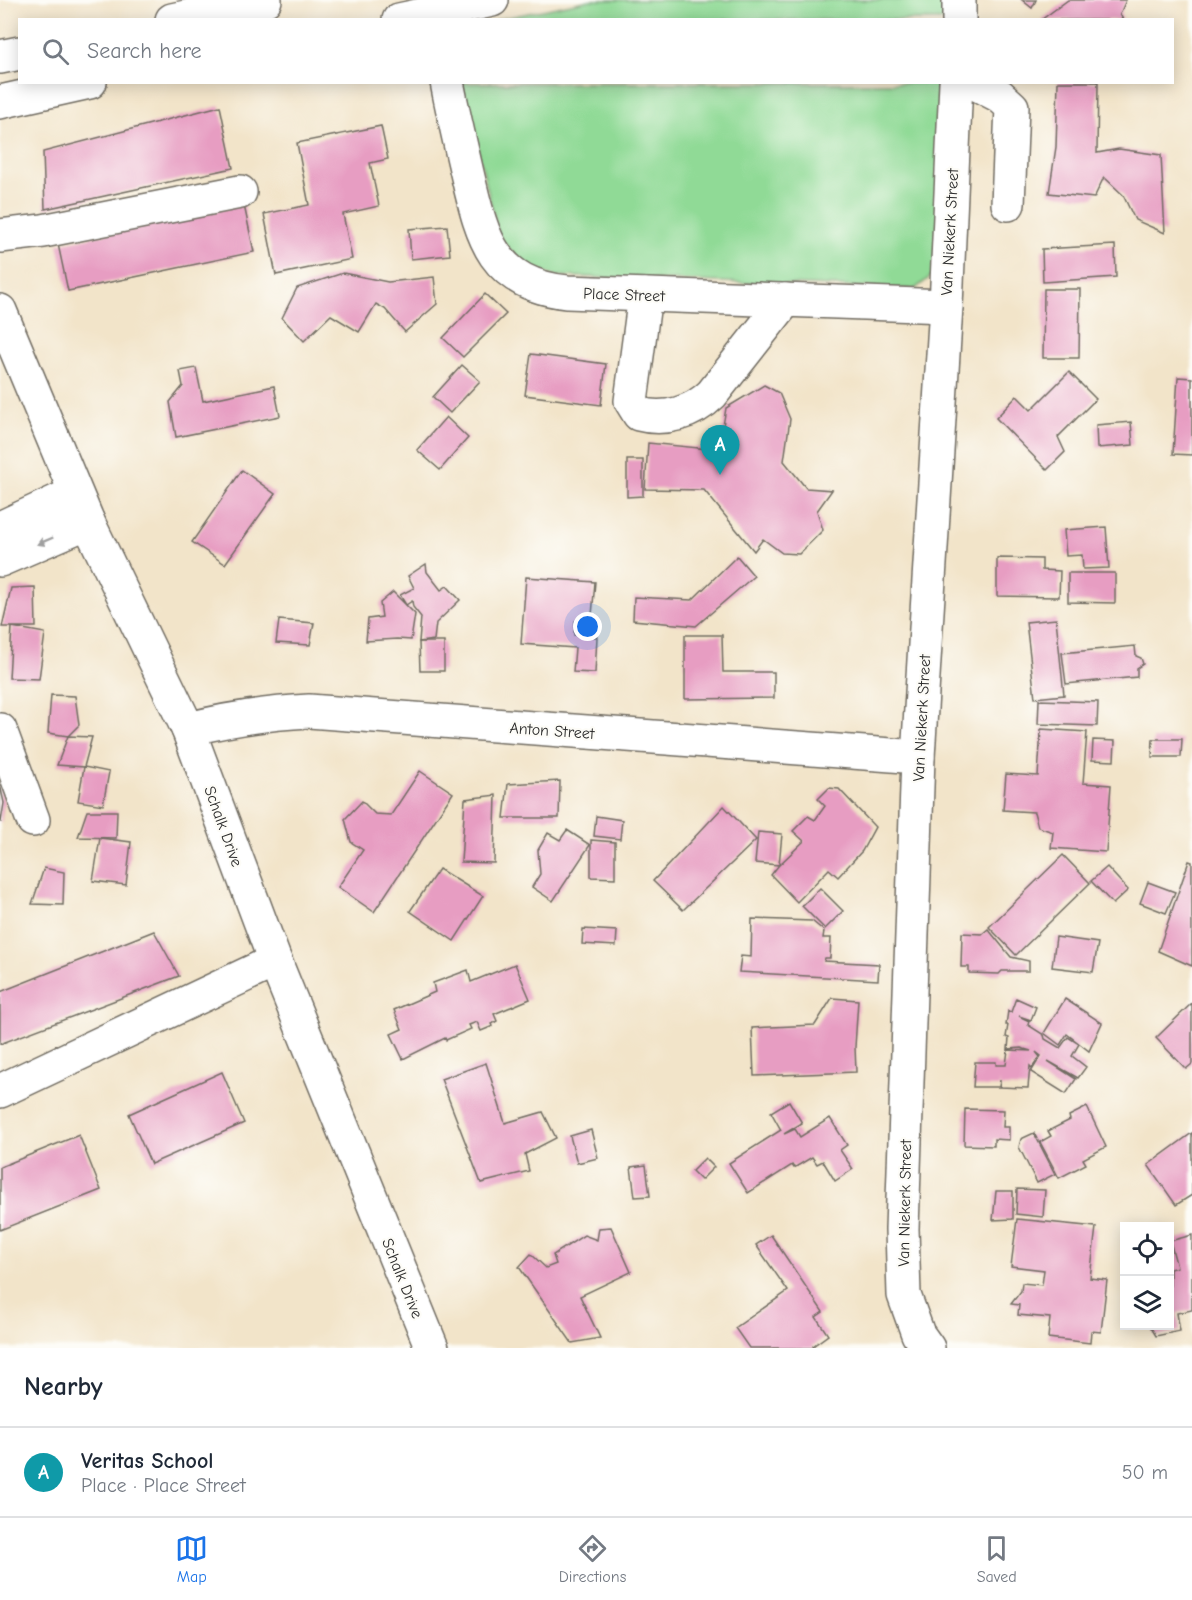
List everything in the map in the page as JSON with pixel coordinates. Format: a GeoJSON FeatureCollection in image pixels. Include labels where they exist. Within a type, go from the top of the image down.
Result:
{"type":"FeatureCollection","features":[{"type":"Feature","properties":{"kind":"street"},"geometry":{"type":"LineString","coordinates":[[415,18],[492,0]]}},
{"type":"Feature","properties":{"kind":"street"},"geometry":{"type":"LineString","coordinates":[[958,18],[959,0]]}},
{"type":"Feature","properties":{"kind":"street"},"geometry":{"type":"LineString","coordinates":[[182,18],[245,6]]}},
{"type":"Feature","properties":{"kind":"street"},"geometry":{"type":"LineString","coordinates":[[0,57],[18,53]]}},
{"type":"Feature","properties":{"kind":"street"},"geometry":{"type":"LineString","coordinates":[[0,102],[81,84]]}},
{"type":"Feature","properties":{"kind":"street","name":"Place Street"},"geometry":{"type":"LineString","coordinates":[[447,84],[476,211],[486,242],[495,256],[519,278],[548,290],[946,306]]}},
{"type":"Feature","properties":{"kind":"street","name":"Van Niekerk Street"},"geometry":{"type":"LineString","coordinates":[[927,1348],[918,1334],[904,1295],[902,1229],[918,757],[946,306],[956,84]]}},
{"type":"Feature","properties":{"kind":"street"},"geometry":{"type":"LineString","coordinates":[[977,84],[1000,96],[1012,107],[1008,204]]}},
{"type":"Feature","properties":{"kind":"street"},"geometry":{"type":"LineString","coordinates":[[0,236],[44,231],[240,192]]}},
{"type":"Feature","properties":{"kind":"street"},"geometry":{"type":"LineString","coordinates":[[645,295],[631,401],[639,414],[651,417],[689,412],[701,405],[786,300]]}},
{"type":"Feature","properties":{"kind":"street","name":"Schalk Drive"},"geometry":{"type":"LineString","coordinates":[[0,311],[88,522],[188,729],[275,961],[432,1348]]}},
{"type":"Feature","properties":{"kind":"street"},"geometry":{"type":"LineString","coordinates":[[1,549],[75,493]]}},
{"type":"Feature","properties":{"kind":"street"},"geometry":{"type":"LineString","coordinates":[[1,549],[88,522]]}},
{"type":"Feature","properties":{"kind":"street","name":"Anton Street"},"geometry":{"type":"LineString","coordinates":[[188,729],[272,712],[309,711],[918,757]]}},
{"type":"Feature","properties":{"kind":"street"},"geometry":{"type":"LineString","coordinates":[[0,730],[33,820]]}},
{"type":"Feature","properties":{"kind":"street"},"geometry":{"type":"LineString","coordinates":[[0,1091],[275,961]]}},
{"type":"Feature","properties":{"kind":"green space"},"geometry":{"type":"Polygon","coordinates":[[[590,0],[953,0],[952,18],[505,18],[590,0]]]}},
{"type":"Feature","properties":{"kind":"green space"},"geometry":{"type":"Polygon","coordinates":[[[462,84],[949,84],[934,274],[915,289],[556,276],[527,267],[499,238],[462,84]]]}},
{"type":"Feature","properties":{"kind":"building"},"geometry":{"type":"Polygon","coordinates":[[[1022,0],[1036,0],[1032,8],[1022,0]]]}},
{"type":"Feature","properties":{"kind":"building"},"geometry":{"type":"Polygon","coordinates":[[[1068,0],[1126,0],[1120,14],[1122,18],[1044,18],[1068,0]]]}},
{"type":"Feature","properties":{"kind":"building"},"geometry":{"type":"Polygon","coordinates":[[[1058,84],[1098,84],[1097,153],[1119,149],[1161,155],[1165,233],[1135,220],[1123,195],[1104,177],[1094,198],[1049,193],[1056,147],[1058,84]]]}},
{"type":"Feature","properties":{"kind":"building"},"geometry":{"type":"Polygon","coordinates":[[[220,106],[233,168],[45,209],[43,152],[220,106]]]}},
{"type":"Feature","properties":{"kind":"building"},"geometry":{"type":"Polygon","coordinates":[[[381,126],[388,159],[370,163],[379,206],[343,214],[352,259],[276,275],[264,214],[309,205],[297,143],[381,126]]]}},
{"type":"Feature","properties":{"kind":"building"},"geometry":{"type":"Polygon","coordinates":[[[244,205],[254,252],[68,291],[58,244],[244,205]]]}},
{"type":"Feature","properties":{"kind":"building"},"geometry":{"type":"Polygon","coordinates":[[[447,226],[450,255],[411,259],[409,229],[447,226]]]}},
{"type":"Feature","properties":{"kind":"building"},"geometry":{"type":"Polygon","coordinates":[[[1115,245],[1116,277],[1043,282],[1042,249],[1115,245]]]}},
{"type":"Feature","properties":{"kind":"building"},"geometry":{"type":"Polygon","coordinates":[[[343,273],[388,282],[434,277],[437,304],[405,332],[385,309],[376,304],[359,332],[331,315],[304,341],[282,318],[297,288],[343,273]]]}},
{"type":"Feature","properties":{"kind":"building"},"geometry":{"type":"Polygon","coordinates":[[[1044,289],[1080,289],[1079,358],[1043,358],[1044,289]]]}},
{"type":"Feature","properties":{"kind":"building"},"geometry":{"type":"Polygon","coordinates":[[[485,294],[506,314],[463,357],[443,338],[485,294]]]}},
{"type":"Feature","properties":{"kind":"building"},"geometry":{"type":"Polygon","coordinates":[[[531,354],[606,364],[601,405],[525,395],[531,354]]]}},
{"type":"Feature","properties":{"kind":"building"},"geometry":{"type":"Polygon","coordinates":[[[462,365],[480,381],[450,413],[433,397],[462,365]]]}},
{"type":"Feature","properties":{"kind":"building"},"geometry":{"type":"Polygon","coordinates":[[[196,368],[203,401],[274,386],[280,416],[176,437],[170,402],[183,386],[180,371],[196,368]]]}},
{"type":"Feature","properties":{"kind":"building"},"geometry":{"type":"Polygon","coordinates":[[[1069,372],[1096,399],[1058,437],[1065,452],[1047,470],[996,418],[1017,396],[1031,410],[1069,372]]]}},
{"type":"Feature","properties":{"kind":"building"},"geometry":{"type":"Polygon","coordinates":[[[1178,377],[1192,378],[1192,455],[1173,454],[1178,377]]]}},
{"type":"Feature","properties":{"kind":"building"},"geometry":{"type":"Polygon","coordinates":[[[764,385],[779,393],[790,419],[784,461],[806,488],[832,490],[817,511],[823,530],[799,554],[782,553],[763,539],[754,551],[704,490],[645,489],[648,443],[719,450],[726,408],[764,385]]]}},
{"type":"Feature","properties":{"kind":"building"},"geometry":{"type":"Polygon","coordinates":[[[446,417],[468,438],[440,470],[417,450],[446,417]]]}},
{"type":"Feature","properties":{"kind":"building"},"geometry":{"type":"Polygon","coordinates":[[[1131,422],[1133,445],[1097,448],[1096,425],[1131,422]]]}},
{"type":"Feature","properties":{"kind":"building"},"geometry":{"type":"Polygon","coordinates":[[[627,460],[643,460],[643,496],[627,497],[627,460]]]}},
{"type":"Feature","properties":{"kind":"building"},"geometry":{"type":"Polygon","coordinates":[[[242,470],[275,494],[225,564],[192,542],[242,470]]]}},
{"type":"Feature","properties":{"kind":"building"},"geometry":{"type":"Polygon","coordinates":[[[1106,527],[1109,568],[1083,569],[1082,555],[1066,556],[1064,530],[1106,527]]]}},
{"type":"Feature","properties":{"kind":"building"},"geometry":{"type":"Polygon","coordinates":[[[737,556],[754,576],[696,626],[633,620],[634,597],[692,600],[737,556]]]}},
{"type":"Feature","properties":{"kind":"building"},"geometry":{"type":"Polygon","coordinates":[[[997,558],[1042,559],[1042,570],[1060,571],[1059,597],[997,596],[997,558]]]}},
{"type":"Feature","properties":{"kind":"building"},"geometry":{"type":"Polygon","coordinates":[[[426,564],[427,572],[441,590],[447,586],[460,600],[436,623],[434,640],[419,642],[421,617],[413,607],[412,601],[406,605],[400,595],[414,588],[408,576],[426,564]]]}},
{"type":"Feature","properties":{"kind":"building"},"geometry":{"type":"Polygon","coordinates":[[[1068,573],[1115,573],[1115,603],[1068,602],[1068,573]]]}},
{"type":"Feature","properties":{"kind":"building"},"geometry":{"type":"Polygon","coordinates":[[[526,577],[595,582],[592,615],[575,621],[574,635],[597,637],[595,673],[573,672],[575,648],[521,644],[526,577]]]}},
{"type":"Feature","properties":{"kind":"building"},"geometry":{"type":"Polygon","coordinates":[[[35,587],[36,627],[2,627],[11,588],[35,587]]]}},
{"type":"Feature","properties":{"kind":"building"},"geometry":{"type":"Polygon","coordinates":[[[393,592],[415,614],[411,640],[366,641],[368,619],[382,617],[380,603],[393,592]]]}},
{"type":"Feature","properties":{"kind":"building"},"geometry":{"type":"Polygon","coordinates":[[[1056,619],[1064,695],[1035,698],[1026,622],[1056,619]]]}},
{"type":"Feature","properties":{"kind":"building"},"geometry":{"type":"Polygon","coordinates":[[[279,620],[314,623],[310,645],[276,643],[279,620]]]}},
{"type":"Feature","properties":{"kind":"building"},"geometry":{"type":"Polygon","coordinates":[[[12,627],[45,633],[39,679],[9,678],[12,627]]]}},
{"type":"Feature","properties":{"kind":"building"},"geometry":{"type":"Polygon","coordinates":[[[685,635],[722,635],[723,672],[774,672],[774,698],[685,699],[685,635]]]}},
{"type":"Feature","properties":{"kind":"building"},"geometry":{"type":"Polygon","coordinates":[[[419,642],[444,642],[444,671],[420,671],[419,642]]]}},
{"type":"Feature","properties":{"kind":"building"},"geometry":{"type":"Polygon","coordinates":[[[1135,646],[1136,656],[1141,658],[1143,664],[1137,668],[1137,677],[1066,684],[1062,653],[1135,646]]]}},
{"type":"Feature","properties":{"kind":"building"},"geometry":{"type":"Polygon","coordinates":[[[51,695],[75,696],[79,725],[68,736],[48,733],[51,695]]]}},
{"type":"Feature","properties":{"kind":"building"},"geometry":{"type":"Polygon","coordinates":[[[1039,700],[1098,702],[1097,726],[1038,724],[1039,700]]]}},
{"type":"Feature","properties":{"kind":"building"},"geometry":{"type":"Polygon","coordinates":[[[1041,729],[1087,732],[1083,783],[1111,785],[1106,852],[1051,848],[1053,832],[1038,827],[1034,812],[1003,810],[1006,774],[1038,776],[1041,729]]]}},
{"type":"Feature","properties":{"kind":"building"},"geometry":{"type":"Polygon","coordinates":[[[68,736],[92,737],[84,767],[57,765],[68,736]]]}},
{"type":"Feature","properties":{"kind":"building"},"geometry":{"type":"Polygon","coordinates":[[[1153,739],[1182,739],[1181,757],[1152,757],[1153,739]]]}},
{"type":"Feature","properties":{"kind":"building"},"geometry":{"type":"Polygon","coordinates":[[[1093,740],[1115,741],[1114,761],[1092,760],[1093,740]]]}},
{"type":"Feature","properties":{"kind":"building"},"geometry":{"type":"Polygon","coordinates":[[[84,767],[109,772],[103,805],[78,801],[84,767]]]}},
{"type":"Feature","properties":{"kind":"building"},"geometry":{"type":"Polygon","coordinates":[[[420,771],[453,793],[374,912],[338,887],[363,850],[351,842],[345,819],[362,801],[375,814],[391,815],[420,771]]]}},
{"type":"Feature","properties":{"kind":"building"},"geometry":{"type":"Polygon","coordinates":[[[560,781],[559,818],[504,818],[508,784],[560,781]]]}},
{"type":"Feature","properties":{"kind":"building"},"geometry":{"type":"Polygon","coordinates":[[[0,784],[4,803],[1,822],[0,822],[0,784]]]}},
{"type":"Feature","properties":{"kind":"building"},"geometry":{"type":"Polygon","coordinates":[[[829,788],[839,789],[875,827],[862,851],[838,877],[829,869],[797,902],[771,875],[804,841],[793,831],[808,816],[815,820],[825,806],[818,799],[829,788]]]}},
{"type":"Feature","properties":{"kind":"building"},"geometry":{"type":"Polygon","coordinates":[[[496,795],[494,863],[461,862],[465,799],[496,795]]]}},
{"type":"Feature","properties":{"kind":"building"},"geometry":{"type":"Polygon","coordinates":[[[724,806],[756,840],[683,910],[653,881],[724,806]]]}},
{"type":"Feature","properties":{"kind":"building"},"geometry":{"type":"Polygon","coordinates":[[[87,811],[117,811],[116,838],[78,837],[87,811]]]}},
{"type":"Feature","properties":{"kind":"building"},"geometry":{"type":"Polygon","coordinates":[[[596,816],[622,820],[620,839],[594,836],[596,816]]]}},
{"type":"Feature","properties":{"kind":"building"},"geometry":{"type":"Polygon","coordinates":[[[567,830],[590,845],[553,901],[532,887],[540,874],[538,850],[548,833],[560,840],[567,830]]]}},
{"type":"Feature","properties":{"kind":"building"},"geometry":{"type":"Polygon","coordinates":[[[758,832],[782,834],[779,865],[755,863],[758,832]]]}},
{"type":"Feature","properties":{"kind":"building"},"geometry":{"type":"Polygon","coordinates":[[[100,838],[131,842],[126,885],[93,881],[100,838]]]}},
{"type":"Feature","properties":{"kind":"building"},"geometry":{"type":"Polygon","coordinates":[[[591,840],[615,842],[615,878],[591,877],[591,840]]]}},
{"type":"Feature","properties":{"kind":"building"},"geometry":{"type":"Polygon","coordinates":[[[1063,855],[1090,883],[1016,955],[989,927],[1063,855]]]}},
{"type":"Feature","properties":{"kind":"building"},"geometry":{"type":"Polygon","coordinates":[[[1189,861],[1192,862],[1192,966],[1158,951],[1189,861]]]}},
{"type":"Feature","properties":{"kind":"building"},"geometry":{"type":"Polygon","coordinates":[[[1107,867],[1128,890],[1113,904],[1091,881],[1107,867]]]}},
{"type":"Feature","properties":{"kind":"building"},"geometry":{"type":"Polygon","coordinates":[[[44,868],[64,872],[63,905],[32,904],[44,868]]]}},
{"type":"Feature","properties":{"kind":"building"},"geometry":{"type":"Polygon","coordinates":[[[439,869],[483,896],[454,941],[410,911],[439,869]]]}},
{"type":"Feature","properties":{"kind":"building"},"geometry":{"type":"Polygon","coordinates":[[[1148,882],[1175,892],[1166,913],[1140,903],[1148,882]]]}},
{"type":"Feature","properties":{"kind":"building"},"geometry":{"type":"Polygon","coordinates":[[[820,888],[843,911],[825,929],[802,906],[820,888]]]}},
{"type":"Feature","properties":{"kind":"building"},"geometry":{"type":"Polygon","coordinates":[[[752,919],[812,921],[824,931],[823,938],[831,938],[830,958],[825,958],[824,961],[879,964],[878,980],[739,972],[741,956],[751,957],[752,919]]]}},
{"type":"Feature","properties":{"kind":"building"},"geometry":{"type":"Polygon","coordinates":[[[583,929],[617,931],[616,946],[582,944],[583,929]]]}},
{"type":"Feature","properties":{"kind":"building"},"geometry":{"type":"Polygon","coordinates":[[[988,929],[1011,957],[1029,961],[1029,971],[1002,971],[999,974],[969,973],[969,967],[961,967],[962,933],[982,934],[988,929]]]}},
{"type":"Feature","properties":{"kind":"building"},"geometry":{"type":"Polygon","coordinates":[[[154,931],[179,976],[0,1044],[0,992],[154,931]]]}},
{"type":"Feature","properties":{"kind":"building"},"geometry":{"type":"Polygon","coordinates":[[[1056,937],[1098,943],[1093,972],[1052,967],[1056,937]]]}},
{"type":"Feature","properties":{"kind":"building"},"geometry":{"type":"Polygon","coordinates":[[[515,964],[530,999],[494,1014],[497,1021],[492,1024],[493,1026],[481,1031],[477,1022],[469,1025],[471,1029],[446,1040],[445,1038],[403,1059],[391,1034],[402,1029],[394,1010],[435,992],[433,983],[468,970],[471,982],[515,964]]]}},
{"type":"Feature","properties":{"kind":"building"},"geometry":{"type":"Polygon","coordinates":[[[832,998],[858,1000],[856,1072],[754,1076],[752,1028],[815,1025],[832,998]]]}},
{"type":"Feature","properties":{"kind":"building"},"geometry":{"type":"Polygon","coordinates":[[[1016,998],[1036,1007],[1031,1020],[1019,1016],[1029,1021],[1028,1025],[1044,1035],[1045,1039],[1060,1048],[1068,1037],[1079,1044],[1072,1056],[1086,1067],[1078,1078],[1048,1061],[1076,1079],[1066,1094],[1031,1072],[1041,1056],[1036,1052],[1040,1057],[1032,1068],[1030,1066],[1028,1088],[1000,1087],[1000,1080],[999,1087],[973,1087],[975,1062],[996,1062],[996,1065],[1006,1065],[1008,1050],[1031,1051],[1021,1048],[1008,1049],[1009,1038],[1006,1037],[1008,1025],[1006,1025],[1008,1011],[1011,1012],[1016,998]]]}},
{"type":"Feature","properties":{"kind":"building"},"geometry":{"type":"Polygon","coordinates":[[[1065,999],[1102,1023],[1089,1051],[1067,1034],[1060,1045],[1044,1033],[1065,999]]]}},
{"type":"Feature","properties":{"kind":"building"},"geometry":{"type":"Polygon","coordinates":[[[1192,1003],[1192,1064],[1186,1069],[1156,1038],[1192,1003]]]}},
{"type":"Feature","properties":{"kind":"building"},"geometry":{"type":"Polygon","coordinates":[[[486,1063],[505,1123],[543,1112],[556,1138],[525,1154],[529,1171],[481,1183],[441,1079],[486,1063]]]}},
{"type":"Feature","properties":{"kind":"building"},"geometry":{"type":"Polygon","coordinates":[[[222,1072],[244,1123],[151,1164],[129,1114],[222,1072]]]}},
{"type":"Feature","properties":{"kind":"building"},"geometry":{"type":"Polygon","coordinates":[[[789,1101],[802,1123],[784,1134],[795,1129],[800,1137],[830,1118],[847,1145],[840,1150],[853,1169],[835,1181],[823,1161],[817,1164],[812,1157],[794,1168],[792,1165],[748,1193],[729,1163],[781,1130],[771,1112],[789,1101]]]}},
{"type":"Feature","properties":{"kind":"building"},"geometry":{"type":"Polygon","coordinates":[[[1087,1107],[1106,1147],[1083,1159],[1086,1164],[1059,1178],[1040,1142],[1051,1136],[1048,1131],[1070,1120],[1069,1116],[1087,1107]]]}},
{"type":"Feature","properties":{"kind":"building"},"geometry":{"type":"Polygon","coordinates":[[[965,1109],[1004,1110],[1003,1127],[1009,1127],[1009,1140],[994,1139],[994,1146],[964,1145],[965,1109]]]}},
{"type":"Feature","properties":{"kind":"building"},"geometry":{"type":"Polygon","coordinates":[[[591,1130],[598,1158],[577,1163],[570,1136],[591,1130]]]}},
{"type":"Feature","properties":{"kind":"building"},"geometry":{"type":"Polygon","coordinates":[[[1034,1133],[1055,1174],[1037,1183],[1019,1147],[1021,1139],[1034,1133]]]}},
{"type":"Feature","properties":{"kind":"building"},"geometry":{"type":"Polygon","coordinates":[[[1192,1133],[1192,1195],[1176,1205],[1148,1165],[1192,1133]]]}},
{"type":"Feature","properties":{"kind":"building"},"geometry":{"type":"Polygon","coordinates":[[[79,1135],[101,1190],[0,1230],[0,1167],[79,1135]]]}},
{"type":"Feature","properties":{"kind":"building"},"geometry":{"type":"Polygon","coordinates":[[[705,1158],[714,1167],[701,1180],[692,1171],[705,1158]]]}},
{"type":"Feature","properties":{"kind":"building"},"geometry":{"type":"Polygon","coordinates":[[[646,1165],[650,1196],[635,1197],[631,1167],[646,1165]]]}},
{"type":"Feature","properties":{"kind":"building"},"geometry":{"type":"Polygon","coordinates":[[[1017,1189],[1045,1190],[1043,1217],[1016,1214],[1017,1189]]]}},
{"type":"Feature","properties":{"kind":"building"},"geometry":{"type":"Polygon","coordinates":[[[996,1191],[1013,1191],[1013,1219],[993,1220],[996,1191]]]}},
{"type":"Feature","properties":{"kind":"building"},"geometry":{"type":"Polygon","coordinates":[[[1017,1219],[1096,1227],[1090,1278],[1107,1280],[1101,1332],[1091,1331],[1090,1343],[1048,1338],[1050,1318],[1018,1315],[1019,1305],[1011,1304],[1021,1291],[1022,1283],[1042,1285],[1044,1270],[1011,1266],[1017,1219]]]}},
{"type":"Feature","properties":{"kind":"building"},"geometry":{"type":"Polygon","coordinates":[[[611,1227],[631,1272],[580,1296],[600,1338],[572,1343],[519,1267],[531,1254],[546,1268],[556,1264],[553,1255],[584,1235],[597,1240],[599,1228],[611,1227]]]}},
{"type":"Feature","properties":{"kind":"building"},"geometry":{"type":"Polygon","coordinates":[[[771,1235],[823,1312],[816,1317],[828,1335],[813,1346],[814,1348],[749,1348],[735,1328],[788,1291],[756,1245],[771,1235]]]}},
{"type":"Feature","properties":{"kind":"building"},"geometry":{"type":"Polygon","coordinates":[[[1192,1235],[1192,1310],[1177,1313],[1180,1331],[1156,1336],[1152,1330],[1174,1330],[1174,1268],[1177,1267],[1174,1240],[1192,1235]]]}},
{"type":"Feature","properties":{"kind":"place","name":"Veritas School"},"geometry":{"type":"Point","coordinates":[720,475]}}]}
